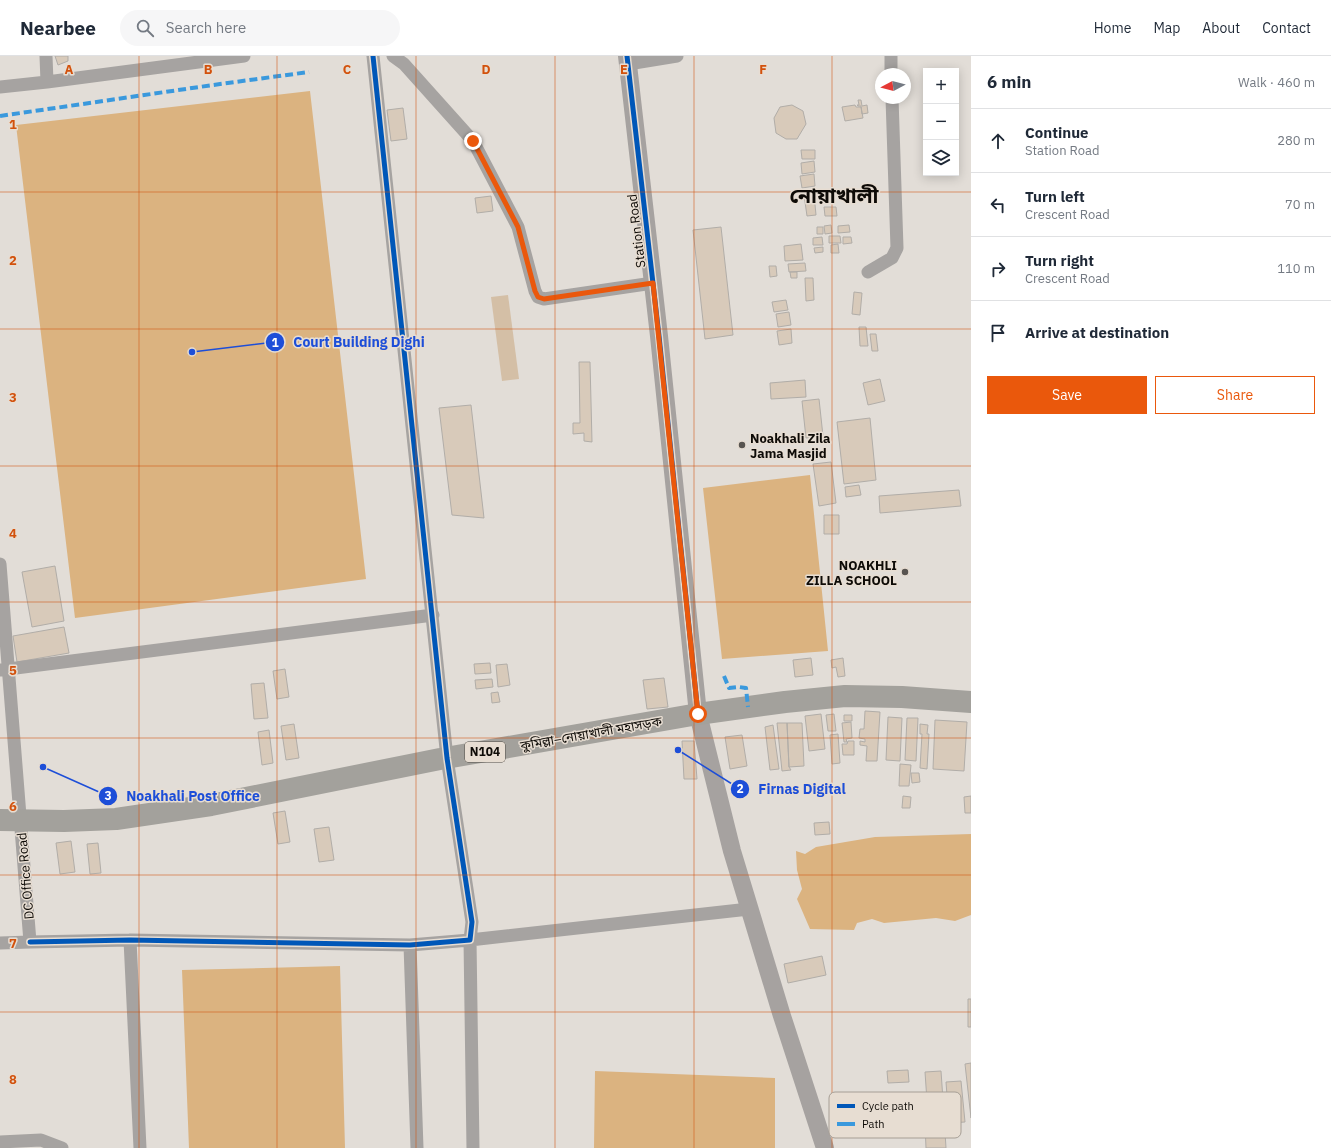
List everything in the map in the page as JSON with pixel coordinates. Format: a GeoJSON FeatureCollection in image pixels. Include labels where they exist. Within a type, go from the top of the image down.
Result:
{"type":"FeatureCollection","features":[{"type":"Feature","properties":{"kind":"highway","name":"কুমিল্লা–নোয়াখালী মহাসড়ক"},"geometry":{"type":"LineString","coordinates":[[10,820],[64,821],[124,817],[211,805],[447,758],[698,714],[785,702],[845,696],[902,697],[971,702]]}},
{"type":"Feature","properties":{"kind":"street"},"geometry":{"type":"LineString","coordinates":[[46,56],[47,82]]}},
{"type":"Feature","properties":{"kind":"street"},"geometry":{"type":"LineString","coordinates":[[0,87],[244,56]]}},
{"type":"Feature","properties":{"kind":"street"},"geometry":{"type":"LineString","coordinates":[[373,56],[447,758],[472,922],[470,940],[473,1148]]}},
{"type":"Feature","properties":{"kind":"street"},"geometry":{"type":"LineString","coordinates":[[393,56],[404,64],[473,141],[518,227],[535,291],[538,297],[544,299],[653,283]]}},
{"type":"Feature","properties":{"kind":"street"},"geometry":{"type":"LineString","coordinates":[[628,60],[677,56]]}},
{"type":"Feature","properties":{"kind":"street"},"geometry":{"type":"LineString","coordinates":[[891,56],[891,68]]}},
{"type":"Feature","properties":{"kind":"street","name":"Station Road"},"geometry":{"type":"LineString","coordinates":[[628,60],[698,714],[732,851],[782,1016],[825,1148]]}},
{"type":"Feature","properties":{"kind":"street"},"geometry":{"type":"LineString","coordinates":[[868,272],[892,258],[897,248],[892,104]]}},
{"type":"Feature","properties":{"kind":"street","name":"DC Office Road"},"geometry":{"type":"LineString","coordinates":[[0,564],[10,820],[30,942]]}},
{"type":"Feature","properties":{"kind":"street"},"geometry":{"type":"LineString","coordinates":[[4,670],[432,615]]}},
{"type":"Feature","properties":{"kind":"street"},"geometry":{"type":"LineString","coordinates":[[0,943],[130,940],[410,945],[470,940],[749,909]]}},
{"type":"Feature","properties":{"kind":"street"},"geometry":{"type":"LineString","coordinates":[[130,940],[140,1148]]}},
{"type":"Feature","properties":{"kind":"street"},"geometry":{"type":"LineString","coordinates":[[410,945],[417,1148]]}},
{"type":"Feature","properties":{"kind":"street"},"geometry":{"type":"LineString","coordinates":[[0,1142],[41,1144],[62,1148]]}},
{"type":"Feature","properties":{"kind":"shaded area"},"geometry":{"type":"Polygon","coordinates":[[[310,91],[366,579],[75,618],[16,125],[310,91]]]}},
{"type":"Feature","properties":{"kind":"shaded area"},"geometry":{"type":"Polygon","coordinates":[[[508,295],[519,379],[502,381],[491,297],[508,295]]]}},
{"type":"Feature","properties":{"kind":"shaded area"},"geometry":{"type":"Polygon","coordinates":[[[810,475],[828,651],[722,659],[703,488],[810,475]]]}},
{"type":"Feature","properties":{"kind":"shaded area"},"geometry":{"type":"Polygon","coordinates":[[[971,834],[971,915],[955,921],[936,918],[884,923],[872,919],[857,923],[854,930],[810,929],[797,899],[802,889],[797,870],[796,851],[805,854],[816,847],[875,837],[971,834]]]}},
{"type":"Feature","properties":{"kind":"shaded area"},"geometry":{"type":"Polygon","coordinates":[[[340,966],[345,1148],[189,1148],[182,970],[340,966]]]}},
{"type":"Feature","properties":{"kind":"shaded area"},"geometry":{"type":"Polygon","coordinates":[[[595,1071],[775,1078],[775,1148],[594,1148],[595,1071]]]}},
{"type":"Feature","properties":{"kind":"building"},"geometry":{"type":"Polygon","coordinates":[[[55,56],[68,56],[68,61],[58,65],[55,56]]]}},
{"type":"Feature","properties":{"kind":"building"},"geometry":{"type":"Polygon","coordinates":[[[858,100],[861,100],[862,106],[867,105],[868,113],[862,114],[861,106],[857,105],[859,105],[858,100]]]}},
{"type":"Feature","properties":{"kind":"building"},"geometry":{"type":"Polygon","coordinates":[[[792,105],[803,111],[806,124],[797,139],[786,139],[776,133],[774,118],[780,107],[792,105]]]}},
{"type":"Feature","properties":{"kind":"building"},"geometry":{"type":"Polygon","coordinates":[[[855,105],[856,107],[861,107],[863,118],[845,121],[842,107],[855,105]]]}},
{"type":"Feature","properties":{"kind":"building"},"geometry":{"type":"Polygon","coordinates":[[[403,108],[407,139],[391,141],[387,110],[403,108]]]}},
{"type":"Feature","properties":{"kind":"building"},"geometry":{"type":"Polygon","coordinates":[[[801,150],[815,150],[815,159],[802,159],[801,150]]]}},
{"type":"Feature","properties":{"kind":"building"},"geometry":{"type":"Polygon","coordinates":[[[814,161],[815,172],[802,174],[801,163],[814,161]]]}},
{"type":"Feature","properties":{"kind":"building"},"geometry":{"type":"Polygon","coordinates":[[[814,174],[815,186],[802,188],[800,176],[814,174]]]}},
{"type":"Feature","properties":{"kind":"building"},"geometry":{"type":"Polygon","coordinates":[[[814,194],[816,215],[807,216],[804,195],[814,194]]]}},
{"type":"Feature","properties":{"kind":"building"},"geometry":{"type":"Polygon","coordinates":[[[491,196],[493,211],[477,213],[475,198],[491,196]]]}},
{"type":"Feature","properties":{"kind":"building"},"geometry":{"type":"Polygon","coordinates":[[[824,207],[836,207],[837,216],[825,216],[824,207]]]}},
{"type":"Feature","properties":{"kind":"building"},"geometry":{"type":"Polygon","coordinates":[[[831,225],[832,233],[825,234],[824,226],[831,225]]]}},
{"type":"Feature","properties":{"kind":"building"},"geometry":{"type":"Polygon","coordinates":[[[849,225],[850,232],[838,233],[838,226],[849,225]]]}},
{"type":"Feature","properties":{"kind":"building"},"geometry":{"type":"Polygon","coordinates":[[[721,227],[733,335],[705,339],[693,230],[721,227]]]}},
{"type":"Feature","properties":{"kind":"building"},"geometry":{"type":"Polygon","coordinates":[[[817,227],[823,227],[823,234],[817,234],[817,227]]]}},
{"type":"Feature","properties":{"kind":"building"},"geometry":{"type":"Polygon","coordinates":[[[829,236],[840,236],[841,243],[829,243],[829,236]]]}},
{"type":"Feature","properties":{"kind":"building"},"geometry":{"type":"Polygon","coordinates":[[[822,237],[823,245],[813,245],[813,238],[822,237]]]}},
{"type":"Feature","properties":{"kind":"building"},"geometry":{"type":"Polygon","coordinates":[[[843,237],[851,237],[852,243],[843,244],[843,237]]]}},
{"type":"Feature","properties":{"kind":"building"},"geometry":{"type":"Polygon","coordinates":[[[801,244],[803,260],[785,261],[784,246],[801,244]]]}},
{"type":"Feature","properties":{"kind":"building"},"geometry":{"type":"Polygon","coordinates":[[[838,244],[839,253],[831,253],[831,245],[838,244]]]}},
{"type":"Feature","properties":{"kind":"building"},"geometry":{"type":"Polygon","coordinates":[[[823,247],[823,252],[815,253],[814,248],[823,247]]]}},
{"type":"Feature","properties":{"kind":"building"},"geometry":{"type":"Polygon","coordinates":[[[805,263],[806,271],[789,272],[788,264],[805,263]]]}},
{"type":"Feature","properties":{"kind":"building"},"geometry":{"type":"Polygon","coordinates":[[[769,266],[776,266],[777,276],[770,277],[769,266]]]}},
{"type":"Feature","properties":{"kind":"building"},"geometry":{"type":"Polygon","coordinates":[[[790,272],[797,272],[797,278],[791,278],[790,272]]]}},
{"type":"Feature","properties":{"kind":"building"},"geometry":{"type":"Polygon","coordinates":[[[805,278],[813,278],[814,300],[806,301],[805,278]]]}},
{"type":"Feature","properties":{"kind":"building"},"geometry":{"type":"Polygon","coordinates":[[[854,292],[862,293],[860,315],[852,314],[854,292]]]}},
{"type":"Feature","properties":{"kind":"building"},"geometry":{"type":"Polygon","coordinates":[[[786,300],[788,310],[774,312],[772,302],[786,300]]]}},
{"type":"Feature","properties":{"kind":"building"},"geometry":{"type":"Polygon","coordinates":[[[789,312],[791,325],[778,327],[776,314],[789,312]]]}},
{"type":"Feature","properties":{"kind":"building"},"geometry":{"type":"Polygon","coordinates":[[[859,327],[866,327],[868,346],[860,346],[859,327]]]}},
{"type":"Feature","properties":{"kind":"building"},"geometry":{"type":"Polygon","coordinates":[[[791,329],[792,343],[779,345],[777,331],[791,329]]]}},
{"type":"Feature","properties":{"kind":"building"},"geometry":{"type":"Polygon","coordinates":[[[870,334],[876,334],[878,351],[872,351],[870,334]]]}},
{"type":"Feature","properties":{"kind":"building"},"geometry":{"type":"Polygon","coordinates":[[[579,362],[590,362],[592,442],[584,441],[584,433],[573,434],[573,423],[580,423],[579,362]]]}},
{"type":"Feature","properties":{"kind":"building"},"geometry":{"type":"Polygon","coordinates":[[[880,379],[885,401],[868,405],[863,383],[880,379]]]}},
{"type":"Feature","properties":{"kind":"building"},"geometry":{"type":"Polygon","coordinates":[[[805,380],[806,397],[771,399],[770,383],[805,380]]]}},
{"type":"Feature","properties":{"kind":"building"},"geometry":{"type":"Polygon","coordinates":[[[819,399],[823,436],[806,438],[802,401],[819,399]]]}},
{"type":"Feature","properties":{"kind":"building"},"geometry":{"type":"Polygon","coordinates":[[[471,405],[484,518],[452,515],[439,408],[471,405]]]}},
{"type":"Feature","properties":{"kind":"building"},"geometry":{"type":"Polygon","coordinates":[[[870,418],[876,480],[844,484],[837,422],[870,418]]]}},
{"type":"Feature","properties":{"kind":"building"},"geometry":{"type":"Polygon","coordinates":[[[831,462],[836,503],[819,506],[813,464],[831,462]]]}},
{"type":"Feature","properties":{"kind":"building"},"geometry":{"type":"Polygon","coordinates":[[[859,485],[861,495],[846,497],[845,487],[859,485]]]}},
{"type":"Feature","properties":{"kind":"building"},"geometry":{"type":"Polygon","coordinates":[[[959,490],[961,506],[880,513],[879,496],[959,490]]]}},
{"type":"Feature","properties":{"kind":"building"},"geometry":{"type":"Polygon","coordinates":[[[824,515],[839,515],[839,534],[824,534],[824,515]]]}},
{"type":"Feature","properties":{"kind":"building"},"geometry":{"type":"Polygon","coordinates":[[[55,566],[64,621],[32,627],[22,572],[55,566]]]}},
{"type":"Feature","properties":{"kind":"building"},"geometry":{"type":"Polygon","coordinates":[[[64,627],[69,653],[17,662],[13,636],[64,627]]]}},
{"type":"Feature","properties":{"kind":"building"},"geometry":{"type":"Polygon","coordinates":[[[811,658],[813,675],[795,677],[793,660],[811,658]]]}},
{"type":"Feature","properties":{"kind":"building"},"geometry":{"type":"Polygon","coordinates":[[[843,658],[845,676],[838,677],[836,667],[832,668],[831,660],[843,658]]]}},
{"type":"Feature","properties":{"kind":"building"},"geometry":{"type":"Polygon","coordinates":[[[490,663],[491,673],[475,674],[474,664],[490,663]]]}},
{"type":"Feature","properties":{"kind":"building"},"geometry":{"type":"Polygon","coordinates":[[[507,664],[510,685],[498,687],[496,665],[507,664]]]}},
{"type":"Feature","properties":{"kind":"building"},"geometry":{"type":"Polygon","coordinates":[[[285,669],[289,697],[277,699],[273,671],[285,669]]]}},
{"type":"Feature","properties":{"kind":"building"},"geometry":{"type":"Polygon","coordinates":[[[664,678],[668,707],[647,709],[643,680],[664,678]]]}},
{"type":"Feature","properties":{"kind":"building"},"geometry":{"type":"Polygon","coordinates":[[[492,679],[493,687],[476,689],[475,680],[492,679]]]}},
{"type":"Feature","properties":{"kind":"building"},"geometry":{"type":"Polygon","coordinates":[[[264,683],[268,718],[254,719],[251,684],[264,683]]]}},
{"type":"Feature","properties":{"kind":"building"},"geometry":{"type":"Polygon","coordinates":[[[498,692],[500,702],[492,703],[491,693],[498,692]]]}},
{"type":"Feature","properties":{"kind":"building"},"geometry":{"type":"Polygon","coordinates":[[[865,711],[880,712],[877,761],[866,761],[867,746],[860,745],[860,741],[865,742],[865,739],[859,738],[860,729],[864,729],[865,711]]]}},
{"type":"Feature","properties":{"kind":"building"},"geometry":{"type":"Polygon","coordinates":[[[821,714],[825,749],[809,751],[805,716],[821,714]]]}},
{"type":"Feature","properties":{"kind":"building"},"geometry":{"type":"Polygon","coordinates":[[[834,714],[836,731],[828,731],[826,715],[834,714]]]}},
{"type":"Feature","properties":{"kind":"building"},"geometry":{"type":"Polygon","coordinates":[[[844,715],[852,715],[852,721],[844,721],[844,715]]]}},
{"type":"Feature","properties":{"kind":"building"},"geometry":{"type":"Polygon","coordinates":[[[888,717],[902,718],[900,761],[886,760],[888,717]]]}},
{"type":"Feature","properties":{"kind":"building"},"geometry":{"type":"Polygon","coordinates":[[[907,718],[918,718],[916,761],[905,760],[907,718]]]}},
{"type":"Feature","properties":{"kind":"building"},"geometry":{"type":"Polygon","coordinates":[[[935,720],[967,722],[964,771],[933,769],[935,720]]]}},
{"type":"Feature","properties":{"kind":"building"},"geometry":{"type":"Polygon","coordinates":[[[851,722],[852,738],[846,739],[847,742],[844,742],[842,723],[851,722]]]}},
{"type":"Feature","properties":{"kind":"building"},"geometry":{"type":"Polygon","coordinates":[[[777,723],[787,723],[789,767],[791,770],[782,771],[777,723]]]}},
{"type":"Feature","properties":{"kind":"building"},"geometry":{"type":"Polygon","coordinates":[[[787,723],[802,723],[804,766],[789,767],[787,723]]]}},
{"type":"Feature","properties":{"kind":"building"},"geometry":{"type":"Polygon","coordinates":[[[294,724],[299,758],[286,760],[281,726],[294,724]]]}},
{"type":"Feature","properties":{"kind":"building"},"geometry":{"type":"Polygon","coordinates":[[[920,724],[928,725],[927,734],[929,734],[927,769],[920,768],[922,734],[920,734],[920,724]]]}},
{"type":"Feature","properties":{"kind":"building"},"geometry":{"type":"Polygon","coordinates":[[[773,725],[779,769],[770,770],[765,727],[773,725]]]}},
{"type":"Feature","properties":{"kind":"building"},"geometry":{"type":"Polygon","coordinates":[[[269,730],[273,763],[262,765],[258,732],[269,730]]]}},
{"type":"Feature","properties":{"kind":"building"},"geometry":{"type":"Polygon","coordinates":[[[838,734],[840,763],[832,764],[830,735],[838,734]]]}},
{"type":"Feature","properties":{"kind":"building"},"geometry":{"type":"Polygon","coordinates":[[[742,735],[747,766],[730,769],[725,737],[742,735]]]}},
{"type":"Feature","properties":{"kind":"building"},"geometry":{"type":"Polygon","coordinates":[[[682,741],[694,741],[697,779],[684,779],[682,741]]]}},
{"type":"Feature","properties":{"kind":"building"},"geometry":{"type":"Polygon","coordinates":[[[848,741],[854,741],[854,755],[843,755],[842,744],[847,744],[848,741]]]}},
{"type":"Feature","properties":{"kind":"building"},"geometry":{"type":"Polygon","coordinates":[[[900,764],[911,765],[909,786],[899,786],[900,764]]]}},
{"type":"Feature","properties":{"kind":"building"},"geometry":{"type":"Polygon","coordinates":[[[911,773],[919,773],[920,782],[912,783],[911,773]]]}},
{"type":"Feature","properties":{"kind":"building"},"geometry":{"type":"Polygon","coordinates":[[[903,796],[911,797],[910,808],[902,808],[903,796]]]}},
{"type":"Feature","properties":{"kind":"building"},"geometry":{"type":"Polygon","coordinates":[[[971,796],[971,813],[965,813],[964,797],[971,796]]]}},
{"type":"Feature","properties":{"kind":"building"},"geometry":{"type":"Polygon","coordinates":[[[285,811],[290,842],[278,844],[273,813],[285,811]]]}},
{"type":"Feature","properties":{"kind":"building"},"geometry":{"type":"Polygon","coordinates":[[[829,822],[830,834],[815,835],[814,823],[829,822]]]}},
{"type":"Feature","properties":{"kind":"building"},"geometry":{"type":"Polygon","coordinates":[[[329,827],[334,860],[319,862],[314,829],[329,827]]]}},
{"type":"Feature","properties":{"kind":"building"},"geometry":{"type":"Polygon","coordinates":[[[71,841],[75,872],[60,874],[56,843],[71,841]]]}},
{"type":"Feature","properties":{"kind":"building"},"geometry":{"type":"Polygon","coordinates":[[[98,843],[101,873],[90,874],[87,844],[98,843]]]}},
{"type":"Feature","properties":{"kind":"building"},"geometry":{"type":"Polygon","coordinates":[[[822,956],[826,975],[788,983],[784,964],[822,956]]]}},
{"type":"Feature","properties":{"kind":"building"},"geometry":{"type":"Polygon","coordinates":[[[968,999],[971,999],[971,1027],[968,1027],[968,999]]]}},
{"type":"Feature","properties":{"kind":"building"},"geometry":{"type":"Polygon","coordinates":[[[971,1063],[971,1118],[965,1064],[971,1063]]]}},
{"type":"Feature","properties":{"kind":"building"},"geometry":{"type":"Polygon","coordinates":[[[908,1070],[909,1082],[888,1083],[887,1071],[908,1070]]]}},
{"type":"Feature","properties":{"kind":"building"},"geometry":{"type":"Polygon","coordinates":[[[941,1071],[942,1092],[926,1092],[925,1072],[941,1071]]]}},
{"type":"Feature","properties":{"kind":"building"},"geometry":{"type":"Polygon","coordinates":[[[961,1081],[965,1122],[961,1122],[961,1092],[947,1092],[946,1082],[961,1081]]]}},
{"type":"Feature","properties":{"kind":"building"},"geometry":{"type":"Polygon","coordinates":[[[926,1138],[945,1138],[946,1148],[926,1148],[926,1138]]]}},
{"type":"Feature","properties":{"kind":"marked path"},"geometry":{"type":"LineString","coordinates":[[0,116],[309,72]]}},
{"type":"Feature","properties":{"kind":"marked path"},"geometry":{"type":"LineString","coordinates":[[724,676],[729,688],[746,688],[748,707]]}},
{"type":"Feature","properties":{"kind":"cycle path"},"geometry":{"type":"LineString","coordinates":[[30,942],[130,940],[410,945],[470,940],[472,922],[447,758],[373,56]]}},
{"type":"Feature","properties":{"kind":"cycle path"},"geometry":{"type":"LineString","coordinates":[[627,56],[659,336],[698,714]]}},
{"type":"Feature","properties":{"kind":"place","name":"Court Building Dighi"},"geometry":{"type":"Point","coordinates":[192,352]}},
{"type":"Feature","properties":{"kind":"place","name":"Noakhali Zila Jama Masjid"},"geometry":{"type":"Point","coordinates":[742,445]}},
{"type":"Feature","properties":{"kind":"place","name":"NOAKHLI ZILLA SCHOOL"},"geometry":{"type":"Point","coordinates":[905,572]}},
{"type":"Feature","properties":{"kind":"place","name":"Firnas Digital"},"geometry":{"type":"Point","coordinates":[678,750]}},
{"type":"Feature","properties":{"kind":"place","name":"Noakhali Post Office"},"geometry":{"type":"Point","coordinates":[43,767]}},
{"type":"Feature","properties":{"kind":"district","name":"নোয়াখালী"},"geometry":{"type":"Point","coordinates":[834,196]}},
{"type":"Feature","properties":{"kind":"route"},"geometry":{"type":"LineString","coordinates":[[473,141],[518,227],[535,291],[538,297],[544,299],[653,283],[698,714]]}}]}
